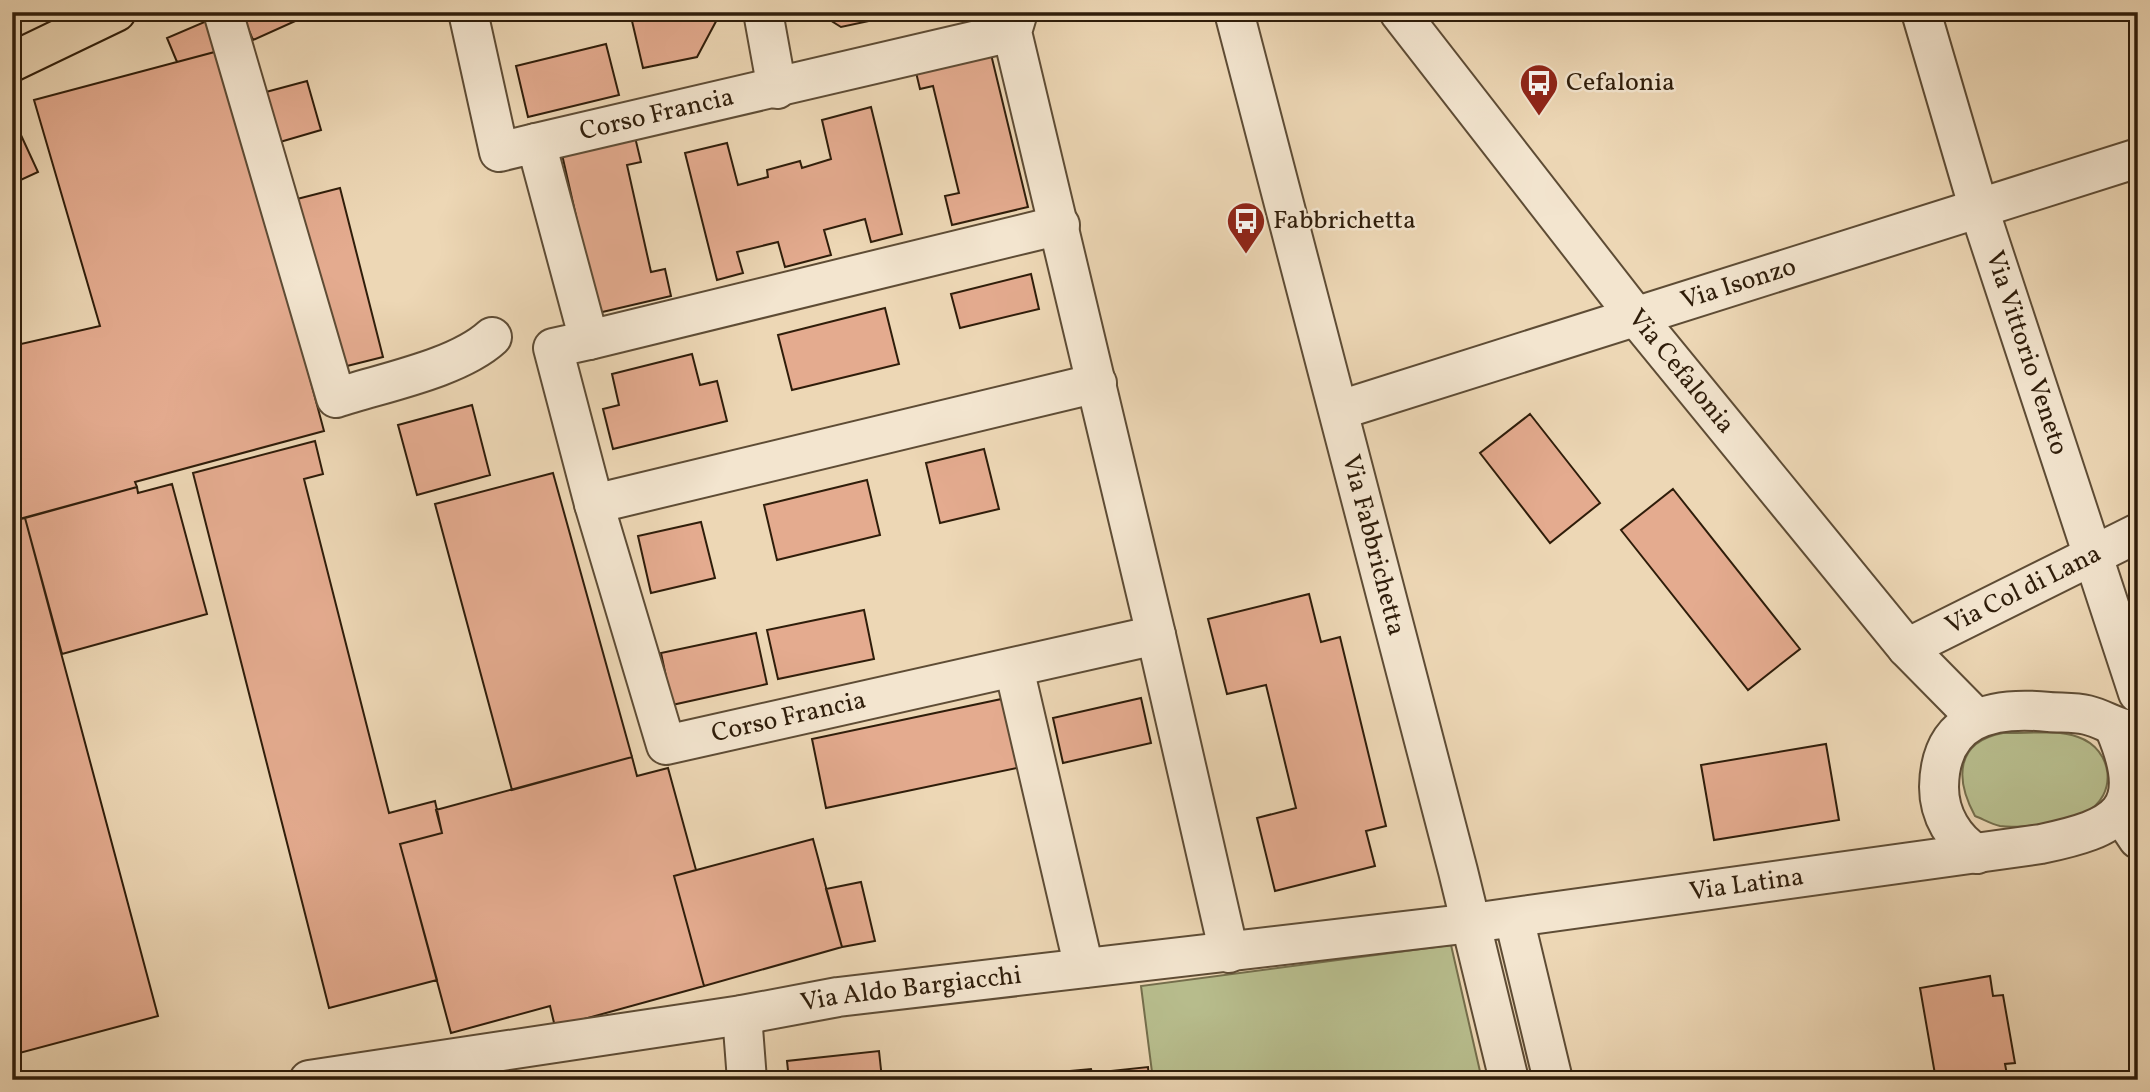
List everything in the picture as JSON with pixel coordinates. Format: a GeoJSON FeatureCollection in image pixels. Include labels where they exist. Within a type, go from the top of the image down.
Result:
{"type":"FeatureCollection","features":[{"type":"Feature","properties":{"kind":"main road"},"geometry":{"type":"LineString","coordinates":[[12,62],[116,12]]}},
{"type":"Feature","properties":{"kind":"street"},"geometry":{"type":"LineString","coordinates":[[223,12],[336,398],[436,366],[481,348],[492,337]]}},
{"type":"Feature","properties":{"kind":"street","name":"Corso Francia"},"geometry":{"type":"LineString","coordinates":[[468,12],[499,152],[777,89],[1015,22],[1229,953]]}},
{"type":"Feature","properties":{"kind":"street"},"geometry":{"type":"LineString","coordinates":[[762,12],[777,89]]}},
{"type":"Feature","properties":{"kind":"street","name":"Via Fabbrichetta"},"geometry":{"type":"LineString","coordinates":[[1234,12],[1340,410],[1472,923],[1509,1080]]}},
{"type":"Feature","properties":{"kind":"street","name":"Via Cefalonia"},"geometry":{"type":"LineString","coordinates":[[1399,12],[1637,318],[1907,648],[1976,718]]}},
{"type":"Feature","properties":{"kind":"street","name":"Via Vittorio Veneto"},"geometry":{"type":"LineString","coordinates":[[1921,12],[1978,206],[2138,693]]}},
{"type":"Feature","properties":{"kind":"street"},"geometry":{"type":"LineString","coordinates":[[537,143],[589,340]]}},
{"type":"Feature","properties":{"kind":"street","name":"Via Isonzo"},"geometry":{"type":"LineString","coordinates":[[1340,410],[1637,318],[1978,206],[2138,158]]}},
{"type":"Feature","properties":{"kind":"street","name":"Corso Francia"},"geometry":{"type":"LineString","coordinates":[[1060,225],[553,348],[594,504],[666,745],[1156,635]]}},
{"type":"Feature","properties":{"kind":"street"},"geometry":{"type":"LineString","coordinates":[[594,504],[1097,383]]}},
{"type":"Feature","properties":{"kind":"street","name":"Via Col di Lana"},"geometry":{"type":"LineString","coordinates":[[1907,648],[2138,533]]}},
{"type":"Feature","properties":{"kind":"street"},"geometry":{"type":"LineString","coordinates":[[1014,668],[1084,968]]}},
{"type":"Feature","properties":{"kind":"street"},"geometry":{"type":"LineString","coordinates":[[2000,710],[2029,710],[2087,715],[2127,730],[2129,826],[2108,825],[2087,834],[1977,854],[1962,845],[1952,832],[1943,812],[1939,771],[1945,752],[1976,718],[2000,710]]}},
{"type":"Feature","properties":{"kind":"street","name":"Via Latina"},"geometry":{"type":"LineString","coordinates":[[1514,918],[1977,854]]}},
{"type":"Feature","properties":{"kind":"street"},"geometry":{"type":"LineString","coordinates":[[1514,918],[1553,1080]]}},
{"type":"Feature","properties":{"kind":"street","name":"Via Aldo Bargiacchi"},"geometry":{"type":"LineString","coordinates":[[309,1080],[742,1015],[838,997],[1514,918]]}},
{"type":"Feature","properties":{"kind":"street"},"geometry":{"type":"LineString","coordinates":[[742,1015],[747,1080]]}},
{"type":"Feature","properties":{"kind":"green space"},"geometry":{"type":"Polygon","coordinates":[[[2003,733],[2060,733],[2090,743],[2099,751],[2105,762],[2107,784],[2103,795],[2096,805],[2085,813],[2043,824],[2000,826],[1975,816],[1964,789],[1964,764],[1968,753],[1976,745],[2003,733]]]}},
{"type":"Feature","properties":{"kind":"green space"},"geometry":{"type":"Polygon","coordinates":[[[1451,945],[1482,1080],[1153,1080],[1141,986],[1451,945]]]}},
{"type":"Feature","properties":{"kind":"building"},"geometry":{"type":"Polygon","coordinates":[[[241,12],[299,12],[302,18],[253,40],[241,12]]]}},
{"type":"Feature","properties":{"kind":"building"},"geometry":{"type":"Polygon","coordinates":[[[669,12],[721,12],[697,57],[643,68],[632,21],[669,12]]]}},
{"type":"Feature","properties":{"kind":"building"},"geometry":{"type":"Polygon","coordinates":[[[817,12],[896,12],[897,15],[841,27],[817,12]]]}},
{"type":"Feature","properties":{"kind":"building"},"geometry":{"type":"Polygon","coordinates":[[[209,20],[222,50],[177,62],[167,38],[209,20]]]}},
{"type":"Feature","properties":{"kind":"building"},"geometry":{"type":"Polygon","coordinates":[[[606,44],[619,95],[528,117],[516,66],[606,44]]]}},
{"type":"Feature","properties":{"kind":"building"},"geometry":{"type":"Polygon","coordinates":[[[989,46],[1028,207],[952,225],[945,196],[959,193],[933,86],[920,89],[914,64],[989,46]]]}},
{"type":"Feature","properties":{"kind":"building"},"geometry":{"type":"Polygon","coordinates":[[[222,50],[324,431],[135,482],[137,487],[12,521],[12,346],[100,326],[34,100],[222,50]]]}},
{"type":"Feature","properties":{"kind":"building"},"geometry":{"type":"Polygon","coordinates":[[[307,81],[321,130],[280,142],[266,92],[307,81]]]}},
{"type":"Feature","properties":{"kind":"building"},"geometry":{"type":"Polygon","coordinates":[[[871,107],[902,234],[871,242],[865,219],[824,230],[831,255],[785,267],[778,242],[737,252],[743,273],[717,280],[685,153],[727,143],[738,185],[768,177],[767,170],[800,161],[802,168],[831,159],[822,120],[871,107]]]}},
{"type":"Feature","properties":{"kind":"building"},"geometry":{"type":"Polygon","coordinates":[[[14,120],[38,172],[12,184],[12,121],[14,120]]]}},
{"type":"Feature","properties":{"kind":"building"},"geometry":{"type":"Polygon","coordinates":[[[634,133],[641,162],[627,165],[651,272],[665,269],[671,296],[598,313],[561,150],[634,133]]]}},
{"type":"Feature","properties":{"kind":"building"},"geometry":{"type":"Polygon","coordinates":[[[340,188],[383,357],[339,368],[297,199],[340,188]]]}},
{"type":"Feature","properties":{"kind":"building"},"geometry":{"type":"Polygon","coordinates":[[[1031,274],[1039,309],[960,328],[951,294],[1031,274]]]}},
{"type":"Feature","properties":{"kind":"building"},"geometry":{"type":"Polygon","coordinates":[[[885,308],[899,364],[792,390],[778,335],[885,308]]]}},
{"type":"Feature","properties":{"kind":"building"},"geometry":{"type":"Polygon","coordinates":[[[692,354],[700,385],[717,381],[727,421],[613,449],[603,409],[619,405],[612,374],[692,354]]]}},
{"type":"Feature","properties":{"kind":"building"},"geometry":{"type":"Polygon","coordinates":[[[472,405],[490,475],[417,495],[398,425],[472,405]]]}},
{"type":"Feature","properties":{"kind":"building"},"geometry":{"type":"Polygon","coordinates":[[[1530,414],[1600,503],[1550,543],[1480,453],[1530,414]]]}},
{"type":"Feature","properties":{"kind":"building"},"geometry":{"type":"Polygon","coordinates":[[[315,441],[323,474],[304,479],[389,813],[435,801],[442,833],[400,844],[437,980],[329,1008],[193,473],[315,441]]]}},
{"type":"Feature","properties":{"kind":"building"},"geometry":{"type":"Polygon","coordinates":[[[984,449],[999,509],[940,523],[926,463],[984,449]]]}},
{"type":"Feature","properties":{"kind":"building"},"geometry":{"type":"Polygon","coordinates":[[[553,473],[632,757],[512,790],[435,504],[553,473]]]}},
{"type":"Feature","properties":{"kind":"building"},"geometry":{"type":"Polygon","coordinates":[[[867,480],[880,535],[777,560],[764,505],[867,480]]]}},
{"type":"Feature","properties":{"kind":"building"},"geometry":{"type":"Polygon","coordinates":[[[172,484],[207,614],[62,654],[25,518],[137,487],[138,493],[172,484]]]}},
{"type":"Feature","properties":{"kind":"building"},"geometry":{"type":"Polygon","coordinates":[[[1673,489],[1800,649],[1748,690],[1621,530],[1673,489]]]}},
{"type":"Feature","properties":{"kind":"building"},"geometry":{"type":"Polygon","coordinates":[[[25,518],[158,1016],[12,1055],[12,521],[25,518]]]}},
{"type":"Feature","properties":{"kind":"building"},"geometry":{"type":"Polygon","coordinates":[[[701,522],[715,578],[651,593],[638,536],[701,522]]]}},
{"type":"Feature","properties":{"kind":"building"},"geometry":{"type":"Polygon","coordinates":[[[1309,594],[1321,642],[1340,637],[1386,826],[1366,831],[1375,866],[1275,891],[1257,818],[1296,808],[1266,685],[1227,694],[1208,619],[1309,594]]]}},
{"type":"Feature","properties":{"kind":"building"},"geometry":{"type":"Polygon","coordinates":[[[864,610],[874,659],[778,679],[767,630],[864,610]]]}},
{"type":"Feature","properties":{"kind":"building"},"geometry":{"type":"Polygon","coordinates":[[[756,633],[767,684],[672,705],[661,653],[756,633]]]}},
{"type":"Feature","properties":{"kind":"building"},"geometry":{"type":"Polygon","coordinates":[[[1011,697],[1026,766],[826,808],[812,739],[1011,697]]]}},
{"type":"Feature","properties":{"kind":"building"},"geometry":{"type":"Polygon","coordinates":[[[1141,698],[1151,743],[1063,763],[1053,718],[1141,698]]]}},
{"type":"Feature","properties":{"kind":"building"},"geometry":{"type":"Polygon","coordinates":[[[1826,744],[1839,820],[1714,840],[1701,765],[1826,744]]]}},
{"type":"Feature","properties":{"kind":"building"},"geometry":{"type":"Polygon","coordinates":[[[632,757],[637,776],[668,768],[696,870],[674,876],[704,986],[555,1027],[550,1006],[451,1033],[400,844],[442,833],[436,810],[632,757]]]}},
{"type":"Feature","properties":{"kind":"building"},"geometry":{"type":"Polygon","coordinates":[[[813,839],[842,947],[704,986],[674,876],[813,839]]]}},
{"type":"Feature","properties":{"kind":"building"},"geometry":{"type":"Polygon","coordinates":[[[861,882],[875,941],[842,947],[826,889],[861,882]]]}},
{"type":"Feature","properties":{"kind":"building"},"geometry":{"type":"Polygon","coordinates":[[[1990,976],[1993,996],[2003,995],[2015,1063],[2005,1064],[2008,1080],[1936,1080],[1920,988],[1990,976]]]}},
{"type":"Feature","properties":{"kind":"building"},"geometry":{"type":"Polygon","coordinates":[[[879,1051],[882,1079],[789,1080],[787,1061],[879,1051]]]}},
{"type":"Feature","properties":{"kind":"building"},"geometry":{"type":"Polygon","coordinates":[[[1148,1067],[1149,1080],[1030,1080],[1039,1079],[1038,1074],[1091,1069],[1092,1073],[1148,1067]]]}},
{"type":"Feature","properties":{"kind":"place","name":"Cefalonia"},"geometry":{"type":"Point","coordinates":[1539,117]}},
{"type":"Feature","properties":{"kind":"place","name":"Fabbrichetta"},"geometry":{"type":"Point","coordinates":[1246,255]}}]}
